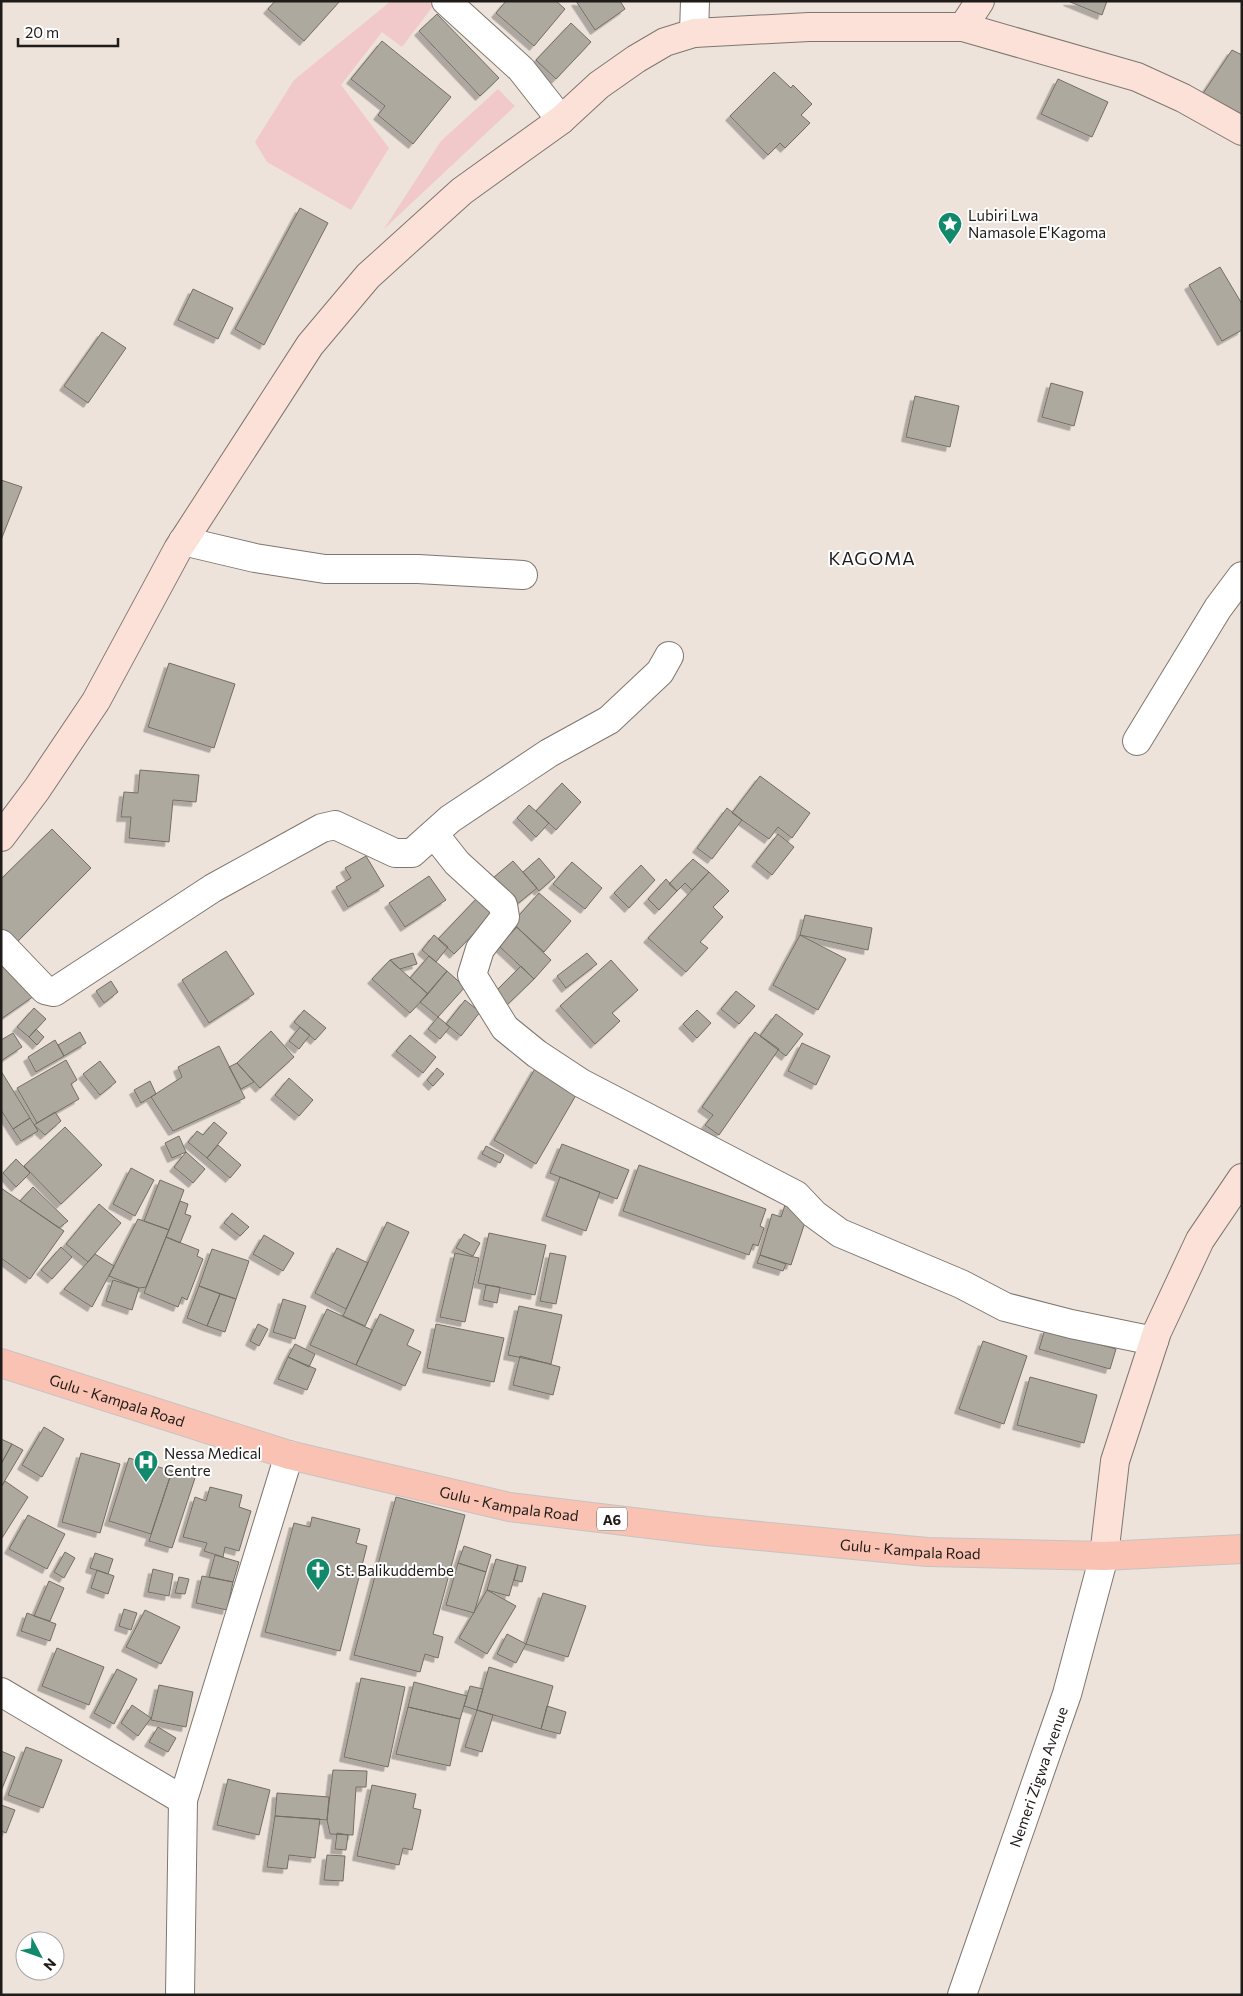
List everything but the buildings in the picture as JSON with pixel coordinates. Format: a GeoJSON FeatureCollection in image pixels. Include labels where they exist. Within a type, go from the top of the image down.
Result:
{"type":"FeatureCollection","features":[{"type":"Feature","properties":{"kind":"main road","name":"Gulu - Kampala Road"},"geometry":{"type":"LineString","coordinates":[[1,1363],[289,1454],[509,1507],[698,1530],[926,1552],[1104,1556],[1242,1549]]}},
{"type":"Feature","properties":{"kind":"street"},"geometry":{"type":"LineString","coordinates":[[446,1],[521,69],[561,120]]}},
{"type":"Feature","properties":{"kind":"street"},"geometry":{"type":"LineString","coordinates":[[694,33],[695,1]]}},
{"type":"Feature","properties":{"kind":"street"},"geometry":{"type":"LineString","coordinates":[[963,27],[980,1]]}},
{"type":"Feature","properties":{"kind":"street"},"geometry":{"type":"LineString","coordinates":[[1,837],[37,789],[96,702],[182,541],[310,345],[368,276],[462,191],[561,120],[599,85],[636,59],[665,42],[694,33],[809,27],[963,27],[1137,77],[1183,98],[1242,131]]}},
{"type":"Feature","properties":{"kind":"street"},"geometry":{"type":"LineString","coordinates":[[182,541],[254,558],[325,569],[418,569],[523,575]]}},
{"type":"Feature","properties":{"kind":"street"},"geometry":{"type":"LineString","coordinates":[[1137,741],[1218,608],[1242,576]]}},
{"type":"Feature","properties":{"kind":"street"},"geometry":{"type":"LineString","coordinates":[[1,944],[45,990],[54,992],[213,888],[322,828],[335,824],[395,853],[412,853],[450,819],[549,753],[609,720],[660,672],[668,656]]}},
{"type":"Feature","properties":{"kind":"street"},"geometry":{"type":"LineString","coordinates":[[434,834],[457,863],[503,905],[505,917],[480,949],[472,975],[505,1028],[537,1054],[598,1092],[796,1195],[814,1214],[840,1233],[962,1284],[1005,1307],[1071,1324],[1154,1341]]}},
{"type":"Feature","properties":{"kind":"street"},"geometry":{"type":"LineString","coordinates":[[1104,1556],[1115,1461],[1154,1341],[1200,1240],[1242,1178]]}},
{"type":"Feature","properties":{"kind":"street"},"geometry":{"type":"LineString","coordinates":[[180,1995],[183,1800],[289,1454]]}},
{"type":"Feature","properties":{"kind":"street","name":"Nemeri Zigwa Avenue"},"geometry":{"type":"LineString","coordinates":[[962,1995],[1067,1694],[1104,1556]]}},
{"type":"Feature","properties":{"kind":"street"},"geometry":{"type":"LineString","coordinates":[[1,1692],[183,1800]]}},
{"type":"Feature","properties":{"kind":"shaded area"},"geometry":{"type":"Polygon","coordinates":[[[391,1],[428,1],[433,6],[402,47],[382,32],[341,85],[389,148],[351,210],[267,162],[255,142],[294,80],[391,1]]]}},
{"type":"Feature","properties":{"kind":"shaded area"},"geometry":{"type":"Polygon","coordinates":[[[498,89],[515,106],[384,229],[441,141],[498,89]]]}},
{"type":"Feature","properties":{"kind":"place","name":"Lubiri Lwa Namasole E'Kagoma"},"geometry":{"type":"Point","coordinates":[950,245]}},
{"type":"Feature","properties":{"kind":"place","name":"Nessa Medical Centre"},"geometry":{"type":"Point","coordinates":[146,1483]}},
{"type":"Feature","properties":{"kind":"place","name":"St. Balikuddembe"},"geometry":{"type":"Point","coordinates":[318,1591]}},
{"type":"Feature","properties":{"kind":"district","name":"KAGOMA"},"geometry":{"type":"Point","coordinates":[872,558]}}]}
